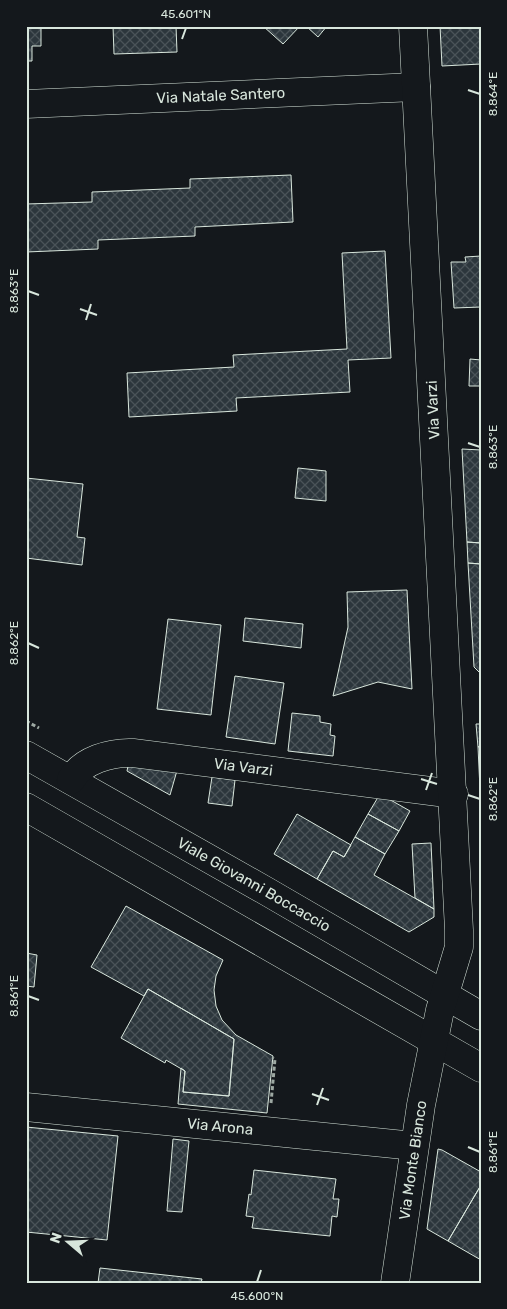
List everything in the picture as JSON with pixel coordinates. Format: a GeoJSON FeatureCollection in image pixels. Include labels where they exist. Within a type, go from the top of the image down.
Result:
{"type":"FeatureCollection","features":[{"type":"Feature","properties":{"kind":"street","name":"Via Varzi"},"geometry":{"type":"LineString","coordinates":[[413,26],[454,794],[459,930],[459,947],[444,995],[434,1040]]}},
{"type":"Feature","properties":{"kind":"street","name":"Via Natale Santero"},"geometry":{"type":"LineString","coordinates":[[26,104],[416,87]]}},
{"type":"Feature","properties":{"kind":"street","name":"Via Varzi"},"geometry":{"type":"LineString","coordinates":[[71,780],[80,769],[96,760],[117,753],[132,753],[454,794]]}},
{"type":"Feature","properties":{"kind":"street","name":"Viale Giovanni Boccaccio"},"geometry":{"type":"LineString","coordinates":[[26,755],[481,1016]]}},
{"type":"Feature","properties":{"kind":"street"},"geometry":{"type":"LineString","coordinates":[[26,807],[481,1068]]}},
{"type":"Feature","properties":{"kind":"street","name":"Via Monte Bianco"},"geometry":{"type":"LineString","coordinates":[[395,1283],[414,1146],[434,1040]]}},
{"type":"Feature","properties":{"kind":"street","name":"Via Arona"},"geometry":{"type":"LineString","coordinates":[[26,1106],[414,1146]]}},
{"type":"Feature","properties":{"kind":"path"},"geometry":{"type":"LineString","coordinates":[[271,1107],[275,1059],[273,1058]]}},
{"type":"Feature","properties":{"kind":"building"},"geometry":{"type":"Polygon","coordinates":[[[26,26],[41,26],[41,46],[32,46],[32,61],[26,61],[26,26]]]}},
{"type":"Feature","properties":{"kind":"building"},"geometry":{"type":"Polygon","coordinates":[[[113,26],[176,26],[177,52],[114,54],[113,26]]]}},
{"type":"Feature","properties":{"kind":"building"},"geometry":{"type":"Polygon","coordinates":[[[263,26],[300,26],[283,44],[263,26]]]}},
{"type":"Feature","properties":{"kind":"building"},"geometry":{"type":"Polygon","coordinates":[[[306,26],[327,26],[318,37],[306,26]]]}},
{"type":"Feature","properties":{"kind":"building"},"geometry":{"type":"Polygon","coordinates":[[[440,26],[481,26],[481,64],[442,66],[440,26]]]}},
{"type":"Feature","properties":{"kind":"building"},"geometry":{"type":"Polygon","coordinates":[[[291,175],[293,222],[195,227],[195,236],[98,240],[98,249],[26,252],[26,204],[92,202],[92,192],[190,188],[190,179],[291,175]]]}},
{"type":"Feature","properties":{"kind":"building"},"geometry":{"type":"Polygon","coordinates":[[[385,251],[391,358],[348,360],[350,392],[236,398],[237,411],[129,417],[127,373],[234,367],[233,355],[347,349],[342,253],[385,251]]]}},
{"type":"Feature","properties":{"kind":"building"},"geometry":{"type":"Polygon","coordinates":[[[481,256],[481,307],[454,308],[451,262],[466,262],[465,257],[481,256]]]}},
{"type":"Feature","properties":{"kind":"building"},"geometry":{"type":"Polygon","coordinates":[[[470,359],[481,360],[481,386],[469,386],[470,359]]]}},
{"type":"Feature","properties":{"kind":"building"},"geometry":{"type":"Polygon","coordinates":[[[462,449],[481,450],[481,543],[467,542],[462,449]]]}},
{"type":"Feature","properties":{"kind":"building"},"geometry":{"type":"Polygon","coordinates":[[[298,468],[326,471],[326,501],[295,498],[298,468]]]}},
{"type":"Feature","properties":{"kind":"building"},"geometry":{"type":"Polygon","coordinates":[[[26,478],[83,484],[77,537],[85,538],[82,565],[26,558],[26,478]]]}},
{"type":"Feature","properties":{"kind":"building"},"geometry":{"type":"Polygon","coordinates":[[[467,542],[481,543],[481,564],[468,563],[467,542]]]}},
{"type":"Feature","properties":{"kind":"building"},"geometry":{"type":"Polygon","coordinates":[[[468,563],[481,564],[481,674],[474,667],[468,563]]]}},
{"type":"Feature","properties":{"kind":"building"},"geometry":{"type":"Polygon","coordinates":[[[407,590],[412,689],[378,682],[333,696],[348,627],[347,592],[407,590]]]}},
{"type":"Feature","properties":{"kind":"building"},"geometry":{"type":"Polygon","coordinates":[[[245,618],[303,624],[301,648],[243,641],[245,618]]]}},
{"type":"Feature","properties":{"kind":"building"},"geometry":{"type":"Polygon","coordinates":[[[168,619],[221,625],[211,715],[157,709],[168,619]]]}},
{"type":"Feature","properties":{"kind":"building"},"geometry":{"type":"Polygon","coordinates":[[[235,676],[284,683],[275,744],[226,737],[235,676]]]}},
{"type":"Feature","properties":{"kind":"building"},"geometry":{"type":"Polygon","coordinates":[[[292,713],[320,716],[320,722],[331,724],[330,735],[335,736],[333,756],[288,751],[292,713]]]}},
{"type":"Feature","properties":{"kind":"building"},"geometry":{"type":"Polygon","coordinates":[[[476,724],[481,724],[481,746],[478,747],[476,724]]]}},
{"type":"Feature","properties":{"kind":"building"},"geometry":{"type":"Polygon","coordinates":[[[481,746],[481,810],[478,747],[481,746]]]}},
{"type":"Feature","properties":{"kind":"building"},"geometry":{"type":"Polygon","coordinates":[[[129,761],[178,767],[170,795],[127,771],[129,761]]]}},
{"type":"Feature","properties":{"kind":"building"},"geometry":{"type":"Polygon","coordinates":[[[212,777],[235,780],[232,806],[208,803],[212,777]]]}},
{"type":"Feature","properties":{"kind":"building"},"geometry":{"type":"Polygon","coordinates":[[[380,794],[410,811],[399,831],[368,814],[380,794]]]}},
{"type":"Feature","properties":{"kind":"building"},"geometry":{"type":"Polygon","coordinates":[[[297,814],[351,845],[344,857],[333,851],[317,879],[274,854],[297,814]]]}},
{"type":"Feature","properties":{"kind":"building"},"geometry":{"type":"Polygon","coordinates":[[[368,814],[399,831],[385,854],[355,837],[368,814]]]}},
{"type":"Feature","properties":{"kind":"building"},"geometry":{"type":"Polygon","coordinates":[[[355,837],[385,854],[374,875],[434,909],[434,917],[409,932],[317,879],[333,851],[344,857],[355,837]]]}},
{"type":"Feature","properties":{"kind":"building"},"geometry":{"type":"Polygon","coordinates":[[[431,843],[434,909],[415,898],[412,844],[431,843]]]}},
{"type":"Feature","properties":{"kind":"building"},"geometry":{"type":"Polygon","coordinates":[[[126,906],[223,960],[216,976],[214,990],[216,1006],[222,1020],[236,1035],[273,1056],[267,1113],[178,1104],[181,1068],[185,1071],[183,1092],[229,1096],[234,1039],[148,989],[144,996],[91,967],[126,906]]]}},
{"type":"Feature","properties":{"kind":"building"},"geometry":{"type":"Polygon","coordinates":[[[26,953],[37,955],[34,987],[26,986],[26,953]]]}},
{"type":"Feature","properties":{"kind":"building"},"geometry":{"type":"Polygon","coordinates":[[[148,989],[234,1039],[229,1096],[183,1092],[185,1071],[166,1060],[165,1063],[121,1038],[148,989]]]}},
{"type":"Feature","properties":{"kind":"building"},"geometry":{"type":"Polygon","coordinates":[[[26,1127],[118,1136],[107,1240],[26,1232],[26,1127]]]}},
{"type":"Feature","properties":{"kind":"building"},"geometry":{"type":"Polygon","coordinates":[[[173,1139],[189,1141],[182,1212],[167,1211],[173,1139]]]}},
{"type":"Feature","properties":{"kind":"building"},"geometry":{"type":"Polygon","coordinates":[[[438,1149],[481,1172],[481,1185],[448,1241],[427,1229],[438,1149]]]}},
{"type":"Feature","properties":{"kind":"building"},"geometry":{"type":"Polygon","coordinates":[[[254,1170],[336,1179],[333,1199],[339,1199],[337,1217],[332,1216],[330,1236],[252,1228],[254,1217],[246,1216],[254,1170]]]}},
{"type":"Feature","properties":{"kind":"building"},"geometry":{"type":"Polygon","coordinates":[[[481,1185],[481,1260],[448,1241],[481,1185]]]}},
{"type":"Feature","properties":{"kind":"building"},"geometry":{"type":"Polygon","coordinates":[[[100,1268],[202,1279],[201,1283],[98,1283],[100,1268]]]}}]}
